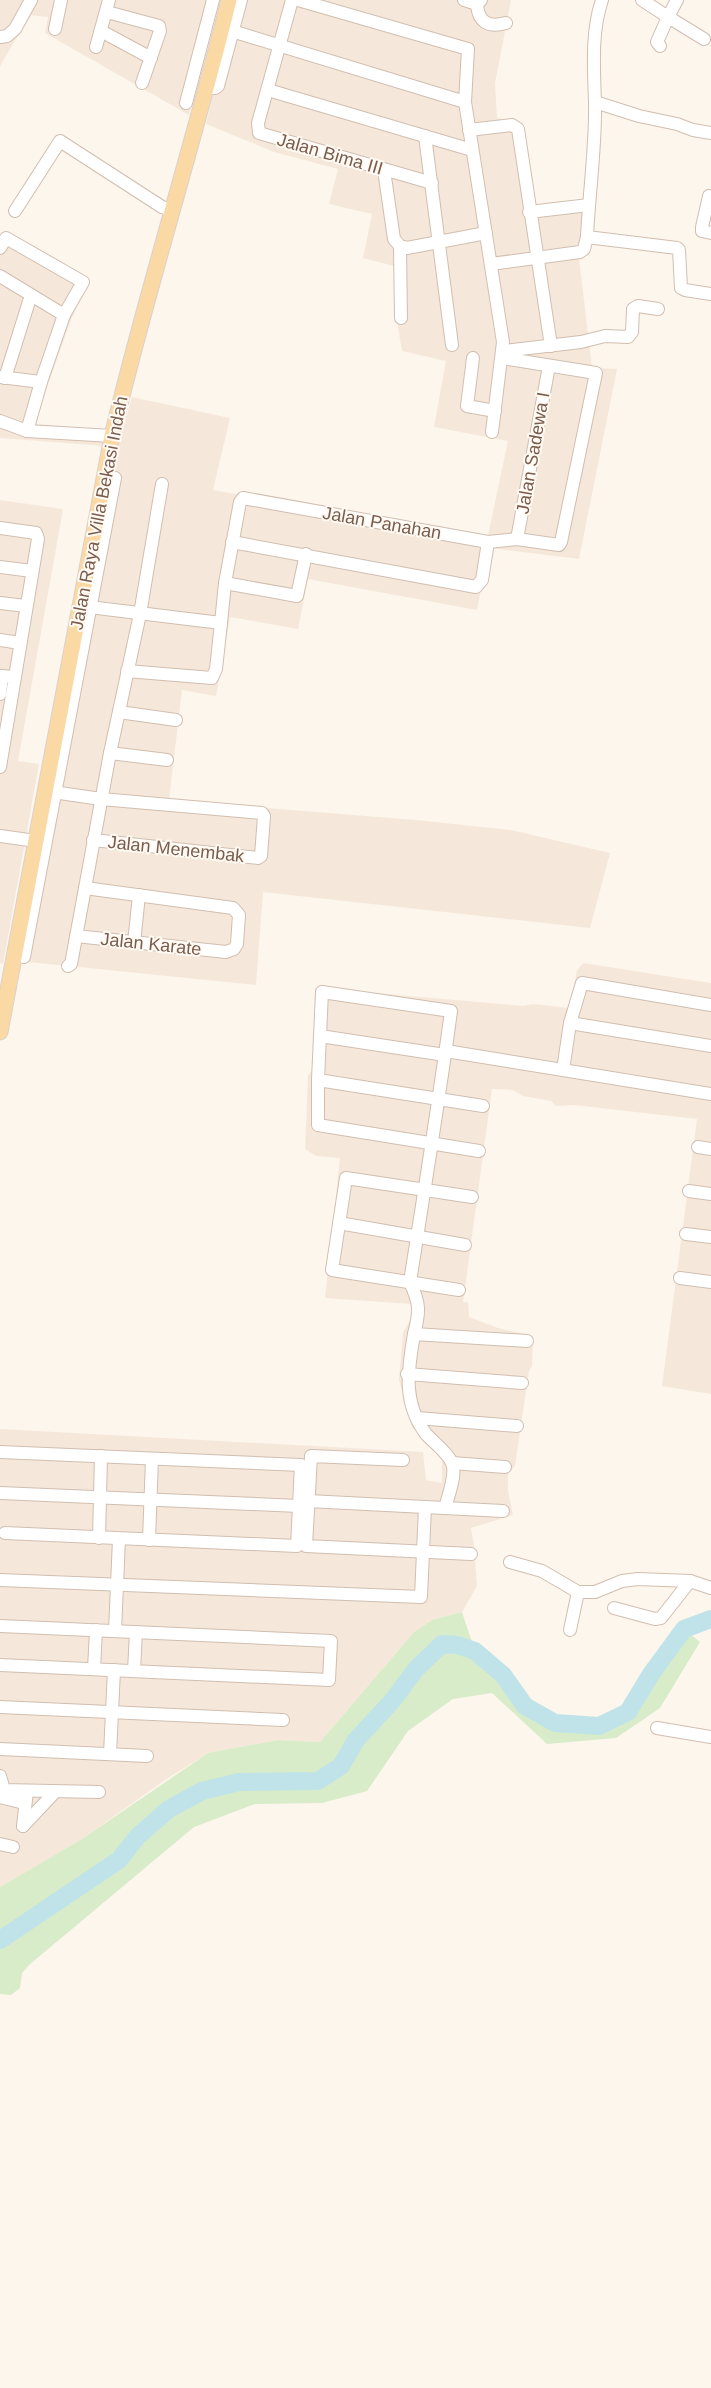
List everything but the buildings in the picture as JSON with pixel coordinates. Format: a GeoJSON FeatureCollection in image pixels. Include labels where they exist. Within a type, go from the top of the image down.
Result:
{"type":"FeatureCollection","features":[{"type":"Feature","properties":{"kind":"main road","name":"Jalan Raya Villa Bekasi Indah"},"geometry":{"type":"LineString","coordinates":[[0,1032],[36,841],[50,792],[85,607],[112,436],[135,341],[172,210],[206,93],[228,29],[229,0]]}},
{"type":"Feature","properties":{"kind":"street"},"geometry":{"type":"LineString","coordinates":[[0,37],[7,36],[15,29],[30,0]]}},
{"type":"Feature","properties":{"kind":"street"},"geometry":{"type":"LineString","coordinates":[[186,103],[213,0]]}},
{"type":"Feature","properties":{"kind":"street"},"geometry":{"type":"LineString","coordinates":[[241,0],[228,29],[465,102]]}},
{"type":"Feature","properties":{"kind":"street","name":"Jalan Bima III"},"geometry":{"type":"LineString","coordinates":[[292,0],[258,123],[259,133],[432,183]]}},
{"type":"Feature","properties":{"kind":"street"},"geometry":{"type":"LineString","coordinates":[[298,0],[465,46],[468,50],[465,102],[491,264],[503,354],[492,432]]}},
{"type":"Feature","properties":{"kind":"street"},"geometry":{"type":"LineString","coordinates":[[464,0],[479,2],[478,15],[482,20],[490,24],[506,23]]}},
{"type":"Feature","properties":{"kind":"street"},"geometry":{"type":"LineString","coordinates":[[491,264],[580,252],[584,249],[587,236],[595,102],[593,60],[597,22],[602,0]]}},
{"type":"Feature","properties":{"kind":"street"},"geometry":{"type":"LineString","coordinates":[[642,0],[704,40]]}},
{"type":"Feature","properties":{"kind":"street"},"geometry":{"type":"LineString","coordinates":[[660,46],[657,42],[677,0]]}},
{"type":"Feature","properties":{"kind":"street"},"geometry":{"type":"LineString","coordinates":[[55,29],[58,1]]}},
{"type":"Feature","properties":{"kind":"street"},"geometry":{"type":"LineString","coordinates":[[96,47],[108,6],[159,26],[160,31],[142,83]]}},
{"type":"Feature","properties":{"kind":"street"},"geometry":{"type":"LineString","coordinates":[[101,30],[151,58]]}},
{"type":"Feature","properties":{"kind":"street"},"geometry":{"type":"LineString","coordinates":[[189,88],[206,93]]}},
{"type":"Feature","properties":{"kind":"street"},"geometry":{"type":"LineString","coordinates":[[268,90],[472,150]]}},
{"type":"Feature","properties":{"kind":"street"},"geometry":{"type":"LineString","coordinates":[[595,102],[639,116],[711,133]]}},
{"type":"Feature","properties":{"kind":"street"},"geometry":{"type":"LineString","coordinates":[[469,130],[512,125],[516,127],[551,346]]}},
{"type":"Feature","properties":{"kind":"street"},"geometry":{"type":"LineString","coordinates":[[425,136],[452,345]]}},
{"type":"Feature","properties":{"kind":"street"},"geometry":{"type":"LineString","coordinates":[[15,211],[60,141],[162,207],[172,210]]}},
{"type":"Feature","properties":{"kind":"street"},"geometry":{"type":"LineString","coordinates":[[384,170],[394,239],[400,246],[407,248],[486,233]]}},
{"type":"Feature","properties":{"kind":"street"},"geometry":{"type":"LineString","coordinates":[[709,196],[702,231],[711,233]]}},
{"type":"Feature","properties":{"kind":"street"},"geometry":{"type":"LineString","coordinates":[[529,212],[589,205]]}},
{"type":"Feature","properties":{"kind":"street"},"geometry":{"type":"LineString","coordinates":[[587,236],[679,249],[681,288],[711,294]]}},
{"type":"Feature","properties":{"kind":"street"},"geometry":{"type":"LineString","coordinates":[[0,248],[6,238],[83,282],[64,315],[41,382],[27,432]]}},
{"type":"Feature","properties":{"kind":"street"},"geometry":{"type":"LineString","coordinates":[[400,246],[401,318]]}},
{"type":"Feature","properties":{"kind":"street"},"geometry":{"type":"LineString","coordinates":[[0,276],[64,315]]}},
{"type":"Feature","properties":{"kind":"street"},"geometry":{"type":"LineString","coordinates":[[31,295],[3,378],[41,382]]}},
{"type":"Feature","properties":{"kind":"street"},"geometry":{"type":"LineString","coordinates":[[503,354],[581,342],[605,336],[628,337],[632,332],[633,309],[638,306],[658,309]]}},
{"type":"Feature","properties":{"kind":"street"},"geometry":{"type":"LineString","coordinates":[[503,354],[549,366]]}},
{"type":"Feature","properties":{"kind":"street"},"geometry":{"type":"LineString","coordinates":[[473,358],[467,406],[495,412]]}},
{"type":"Feature","properties":{"kind":"street","name":"Jalan Panahan"},"geometry":{"type":"LineString","coordinates":[[232,542],[240,502],[246,498],[488,542],[517,539],[557,545],[561,542],[596,373],[549,366]]}},
{"type":"Feature","properties":{"kind":"street","name":"Jalan Sadewa I"},"geometry":{"type":"LineString","coordinates":[[517,539],[549,366]]}},
{"type":"Feature","properties":{"kind":"street"},"geometry":{"type":"LineString","coordinates":[[0,421],[27,432],[112,436]]}},
{"type":"Feature","properties":{"kind":"street"},"geometry":{"type":"LineString","coordinates":[[115,478],[85,607],[221,623]]}},
{"type":"Feature","properties":{"kind":"street"},"geometry":{"type":"LineString","coordinates":[[68,966],[71,964],[110,753],[140,614],[162,484]]}},
{"type":"Feature","properties":{"kind":"street"},"geometry":{"type":"LineString","coordinates":[[0,528],[38,535],[20,643],[0,694]]}},
{"type":"Feature","properties":{"kind":"street"},"geometry":{"type":"LineString","coordinates":[[127,671],[212,678],[216,669],[225,583],[232,542],[306,554],[476,587],[482,580],[488,542]]}},
{"type":"Feature","properties":{"kind":"street"},"geometry":{"type":"LineString","coordinates":[[225,583],[296,596],[306,554]]}},
{"type":"Feature","properties":{"kind":"street"},"geometry":{"type":"LineString","coordinates":[[0,567],[32,571]]}},
{"type":"Feature","properties":{"kind":"street"},"geometry":{"type":"LineString","coordinates":[[0,603],[26,606]]}},
{"type":"Feature","properties":{"kind":"street"},"geometry":{"type":"LineString","coordinates":[[0,640],[20,643]]}},
{"type":"Feature","properties":{"kind":"street"},"geometry":{"type":"LineString","coordinates":[[0,767],[6,676]]}},
{"type":"Feature","properties":{"kind":"street"},"geometry":{"type":"LineString","coordinates":[[119,712],[176,720]]}},
{"type":"Feature","properties":{"kind":"street"},"geometry":{"type":"LineString","coordinates":[[110,753],[167,760]]}},
{"type":"Feature","properties":{"kind":"street"},"geometry":{"type":"LineString","coordinates":[[24,956],[50,792],[101,799]]}},
{"type":"Feature","properties":{"kind":"street","name":"Jalan Menembak"},"geometry":{"type":"LineString","coordinates":[[93,840],[259,858],[262,814],[101,799]]}},
{"type":"Feature","properties":{"kind":"street"},"geometry":{"type":"LineString","coordinates":[[0,836],[36,841]]}},
{"type":"Feature","properties":{"kind":"street"},"geometry":{"type":"LineString","coordinates":[[85,888],[139,895],[134,943]]}},
{"type":"Feature","properties":{"kind":"street","name":"Jalan Karate"},"geometry":{"type":"LineString","coordinates":[[76,936],[226,952],[234,949],[237,944],[239,915],[236,909],[139,895]]}},
{"type":"Feature","properties":{"kind":"street"},"geometry":{"type":"LineString","coordinates":[[563,1070],[570,1023],[582,983],[711,1005]]}},
{"type":"Feature","properties":{"kind":"street"},"geometry":{"type":"LineString","coordinates":[[445,1508],[453,1475],[452,1463],[426,1433],[417,1418],[410,1396],[407,1374],[419,1314],[419,1301],[410,1282],[425,1190],[432,1144],[439,1099],[451,1011],[322,992],[318,1125],[432,1144],[479,1151]]}},
{"type":"Feature","properties":{"kind":"street"},"geometry":{"type":"LineString","coordinates":[[570,1023],[711,1046]]}},
{"type":"Feature","properties":{"kind":"street"},"geometry":{"type":"LineString","coordinates":[[320,1036],[563,1070],[711,1094]]}},
{"type":"Feature","properties":{"kind":"street"},"geometry":{"type":"LineString","coordinates":[[318,1080],[483,1106]]}},
{"type":"Feature","properties":{"kind":"street"},"geometry":{"type":"LineString","coordinates":[[698,1147],[711,1149]]}},
{"type":"Feature","properties":{"kind":"street"},"geometry":{"type":"LineString","coordinates":[[459,1290],[332,1270],[346,1178],[472,1197]]}},
{"type":"Feature","properties":{"kind":"street"},"geometry":{"type":"LineString","coordinates":[[689,1191],[711,1194]]}},
{"type":"Feature","properties":{"kind":"street"},"geometry":{"type":"LineString","coordinates":[[339,1223],[465,1245]]}},
{"type":"Feature","properties":{"kind":"street"},"geometry":{"type":"LineString","coordinates":[[686,1234],[711,1237]]}},
{"type":"Feature","properties":{"kind":"street"},"geometry":{"type":"LineString","coordinates":[[680,1278],[711,1282]]}},
{"type":"Feature","properties":{"kind":"street"},"geometry":{"type":"LineString","coordinates":[[414,1334],[527,1341]]}},
{"type":"Feature","properties":{"kind":"street"},"geometry":{"type":"LineString","coordinates":[[407,1374],[522,1383]]}},
{"type":"Feature","properties":{"kind":"street"},"geometry":{"type":"LineString","coordinates":[[417,1418],[517,1426]]}},
{"type":"Feature","properties":{"kind":"street"},"geometry":{"type":"LineString","coordinates":[[0,1452],[301,1465],[306,1546],[472,1554]]}},
{"type":"Feature","properties":{"kind":"street"},"geometry":{"type":"LineString","coordinates":[[99,1538],[101,1456]]}},
{"type":"Feature","properties":{"kind":"street"},"geometry":{"type":"LineString","coordinates":[[5,1534],[297,1546],[311,1456],[403,1460]]}},
{"type":"Feature","properties":{"kind":"street"},"geometry":{"type":"LineString","coordinates":[[149,1540],[152,1459]]}},
{"type":"Feature","properties":{"kind":"street"},"geometry":{"type":"LineString","coordinates":[[452,1463],[505,1468]]}},
{"type":"Feature","properties":{"kind":"street"},"geometry":{"type":"LineString","coordinates":[[0,1493],[151,1500],[425,1507],[503,1511]]}},
{"type":"Feature","properties":{"kind":"street"},"geometry":{"type":"LineString","coordinates":[[0,1580],[421,1597],[425,1507]]}},
{"type":"Feature","properties":{"kind":"street"},"geometry":{"type":"LineString","coordinates":[[118,1631],[123,1539]]}},
{"type":"Feature","properties":{"kind":"street"},"geometry":{"type":"LineString","coordinates":[[510,1562],[542,1571],[578,1592],[595,1592],[622,1581],[633,1579],[690,1581],[711,1588]]}},
{"type":"Feature","properties":{"kind":"street"},"geometry":{"type":"LineString","coordinates":[[614,1608],[655,1619],[661,1618],[690,1581]]}},
{"type":"Feature","properties":{"kind":"street"},"geometry":{"type":"LineString","coordinates":[[570,1630],[578,1592]]}},
{"type":"Feature","properties":{"kind":"street"},"geometry":{"type":"LineString","coordinates":[[0,1626],[331,1641],[329,1680],[0,1665]]}},
{"type":"Feature","properties":{"kind":"street"},"geometry":{"type":"LineString","coordinates":[[94,1670],[96,1630]]}},
{"type":"Feature","properties":{"kind":"street"},"geometry":{"type":"LineString","coordinates":[[134,1672],[136,1632]]}},
{"type":"Feature","properties":{"kind":"street"},"geometry":{"type":"LineString","coordinates":[[110,1754],[114,1670]]}},
{"type":"Feature","properties":{"kind":"street"},"geometry":{"type":"LineString","coordinates":[[0,1707],[284,1720]]}},
{"type":"Feature","properties":{"kind":"street"},"geometry":{"type":"LineString","coordinates":[[657,1728],[711,1737]]}},
{"type":"Feature","properties":{"kind":"street"},"geometry":{"type":"LineString","coordinates":[[0,1749],[147,1756]]}},
{"type":"Feature","properties":{"kind":"street"},"geometry":{"type":"LineString","coordinates":[[0,1776],[4,1790],[24,1796]]}},
{"type":"Feature","properties":{"kind":"street"},"geometry":{"type":"LineString","coordinates":[[24,1796],[23,1826],[55,1792]]}},
{"type":"Feature","properties":{"kind":"street"},"geometry":{"type":"LineString","coordinates":[[0,1797],[55,1792],[99,1792]]}},
{"type":"Feature","properties":{"kind":"shaded area"},"geometry":{"type":"Polygon","coordinates":[[[0,0],[215,0],[189,115],[45,33],[48,17],[30,15],[0,66],[0,0]]]}},
{"type":"Feature","properties":{"kind":"shaded area"},"geometry":{"type":"Polygon","coordinates":[[[235,0],[511,0],[495,83],[497,118],[518,123],[534,211],[585,202],[579,258],[592,368],[617,369],[579,559],[489,548],[477,610],[308,579],[298,629],[230,617],[216,696],[182,690],[169,800],[416,820],[511,830],[610,853],[590,928],[263,892],[256,985],[19,961],[109,477],[132,397],[230,418],[213,490],[487,540],[508,441],[434,427],[446,361],[402,351],[394,304],[400,278],[394,266],[363,258],[372,214],[329,204],[338,169],[274,152],[206,124],[235,0]]]}},
{"type":"Feature","properties":{"kind":"shaded area"},"geometry":{"type":"Polygon","coordinates":[[[0,234],[88,281],[71,320],[34,424],[107,430],[104,446],[0,438],[0,234]]]}},
{"type":"Feature","properties":{"kind":"shaded area"},"geometry":{"type":"Polygon","coordinates":[[[0,500],[63,509],[18,761],[39,764],[3,964],[0,963],[0,500]]]}},
{"type":"Feature","properties":{"kind":"shaded area"},"geometry":{"type":"Polygon","coordinates":[[[583,963],[711,983],[711,1394],[662,1386],[697,1119],[574,1105],[556,1106],[551,1101],[523,1096],[513,1090],[492,1089],[463,1302],[468,1302],[469,1317],[498,1328],[533,1336],[532,1366],[529,1371],[515,1466],[508,1474],[508,1491],[513,1515],[471,1528],[477,1586],[462,1612],[432,1620],[414,1632],[320,1742],[278,1740],[208,1753],[165,1780],[82,1839],[0,1887],[0,1429],[423,1452],[426,1480],[442,1483],[442,1460],[419,1431],[412,1428],[399,1380],[403,1332],[415,1312],[412,1304],[325,1298],[340,1158],[316,1156],[305,1149],[308,1076],[313,1068],[317,988],[523,1006],[533,1004],[569,1008],[577,971],[583,963]]]}},
{"type":"Feature","properties":{"kind":"green space"},"geometry":{"type":"Polygon","coordinates":[[[462,1612],[475,1651],[503,1675],[525,1706],[555,1723],[599,1725],[628,1712],[684,1629],[700,1642],[660,1708],[616,1738],[547,1744],[492,1693],[453,1699],[408,1731],[367,1791],[322,1803],[255,1804],[194,1827],[29,1965],[22,1973],[20,1988],[11,1995],[0,1994],[0,1887],[82,1839],[208,1753],[278,1740],[320,1742],[414,1632],[432,1620],[462,1612]]]}},
{"type":"Feature","properties":{"kind":"waterway"},"geometry":{"type":"LineString","coordinates":[[0,1940],[119,1860],[138,1836],[169,1809],[202,1791],[239,1782],[318,1781],[341,1766],[356,1740],[393,1700],[416,1669],[442,1644],[457,1645],[475,1651],[503,1675],[525,1706],[555,1723],[599,1726],[628,1712],[651,1674],[684,1629],[711,1619]]}}]}
